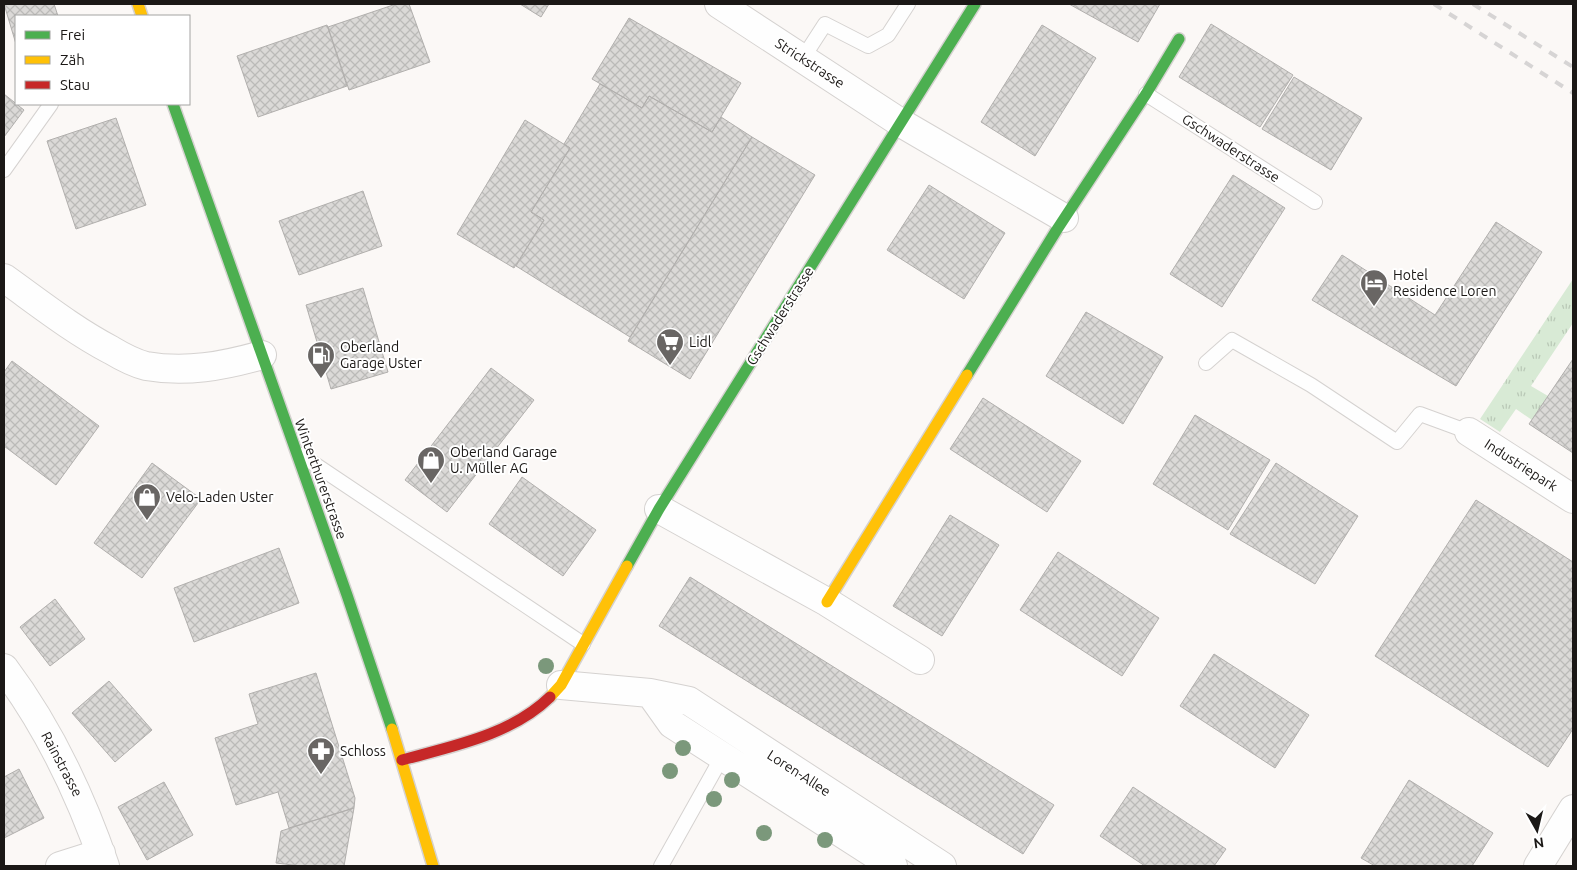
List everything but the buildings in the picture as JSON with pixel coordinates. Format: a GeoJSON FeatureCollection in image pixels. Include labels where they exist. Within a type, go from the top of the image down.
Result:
{"type":"FeatureCollection","features":[{"type":"Feature","properties":{"kind":"street","name":"Strickstrasse"},"geometry":{"type":"LineString","coordinates":[[718,4],[900,123]]}},
{"type":"Feature","properties":{"kind":"street","name":"Gschwaderstrasse"},"geometry":{"type":"LineString","coordinates":[[402,760],[496,731],[524,718],[545,702],[561,684],[659,510],[975,4]]}},
{"type":"Feature","properties":{"kind":"street"},"geometry":{"type":"LineString","coordinates":[[827,602],[1064,218],[1146,94],[1179,39]]}},
{"type":"Feature","properties":{"kind":"street","name":"Winterthurerstrasse"},"geometry":{"type":"LineString","coordinates":[[173,105],[347,595],[402,760],[433,866]]}},
{"type":"Feature","properties":{"kind":"street"},"geometry":{"type":"LineString","coordinates":[[900,123],[1064,218]]}},
{"type":"Feature","properties":{"kind":"street"},"geometry":{"type":"LineString","coordinates":[[4,278],[89,338],[120,355],[144,365],[170,369],[199,369],[230,364],[262,355]]}},
{"type":"Feature","properties":{"kind":"street","name":"Industriepark"},"geometry":{"type":"LineString","coordinates":[[1469,432],[1573,499]]}},
{"type":"Feature","properties":{"kind":"street"},"geometry":{"type":"LineString","coordinates":[[659,510],[827,602],[920,660]]}},
{"type":"Feature","properties":{"kind":"street","name":"Rainstrasse"},"geometry":{"type":"LineString","coordinates":[[4,668],[38,719],[70,777],[103,860]]}},
{"type":"Feature","properties":{"kind":"street","name":"Loren-Allee"},"geometry":{"type":"LineString","coordinates":[[561,684],[650,693],[689,701],[942,866]]}},
{"type":"Feature","properties":{"kind":"street","name":"Loren-Allee"},"geometry":{"type":"LineString","coordinates":[[650,693],[672,724],[893,866]]}},
{"type":"Feature","properties":{"kind":"street"},"geometry":{"type":"LineString","coordinates":[[1538,866],[1573,809]]}},
{"type":"Feature","properties":{"kind":"street"},"geometry":{"type":"LineString","coordinates":[[60,866],[103,860]]}},
{"type":"Feature","properties":{"kind":"lane"},"geometry":{"type":"LineString","coordinates":[[803,58],[825,24],[868,46],[888,35],[908,4]]}},
{"type":"Feature","properties":{"kind":"lane","name":"Gschwaderstrasse"},"geometry":{"type":"LineString","coordinates":[[1146,94],[1315,202]]}},
{"type":"Feature","properties":{"kind":"lane"},"geometry":{"type":"LineString","coordinates":[[4,170],[50,105]]}},
{"type":"Feature","properties":{"kind":"lane"},"geometry":{"type":"LineString","coordinates":[[1206,363],[1232,340],[1311,385],[1397,442],[1420,414],[1469,432]]}},
{"type":"Feature","properties":{"kind":"lane"},"geometry":{"type":"LineString","coordinates":[[296,452],[583,644]]}},
{"type":"Feature","properties":{"kind":"lane"},"geometry":{"type":"LineString","coordinates":[[660,866],[722,756]]}},
{"type":"Feature","properties":{"kind":"green space"},"geometry":{"type":"Polygon","coordinates":[[[1573,279],[1573,323],[1531,386],[1548,396],[1532,420],[1516,409],[1500,432],[1480,419],[1573,279]]]}},
{"type":"Feature","properties":{"kind":"railway"},"geometry":{"type":"LineString","coordinates":[[1434,4],[1573,93]]}},
{"type":"Feature","properties":{"kind":"railway"},"geometry":{"type":"LineString","coordinates":[[1473,4],[1573,67]]}},
{"type":"Feature","properties":{"kind":"traffic: fast"},"geometry":{"type":"LineString","coordinates":[[627,566],[659,509],[975,4]]}},
{"type":"Feature","properties":{"kind":"traffic: fast"},"geometry":{"type":"LineString","coordinates":[[967,375],[1056,231],[1146,94],[1179,39]]}},
{"type":"Feature","properties":{"kind":"traffic: fast"},"geometry":{"type":"LineString","coordinates":[[173,105],[347,595],[392,729]]}},
{"type":"Feature","properties":{"kind":"traffic: slow"},"geometry":{"type":"LineString","coordinates":[[138,4],[142,15]]}},
{"type":"Feature","properties":{"kind":"traffic: slow"},"geometry":{"type":"LineString","coordinates":[[827,602],[967,375]]}},
{"type":"Feature","properties":{"kind":"traffic: slow"},"geometry":{"type":"LineString","coordinates":[[550,697],[561,685],[627,566]]}},
{"type":"Feature","properties":{"kind":"traffic: slow"},"geometry":{"type":"LineString","coordinates":[[392,729],[433,866]]}},
{"type":"Feature","properties":{"kind":"traffic: jam"},"geometry":{"type":"LineString","coordinates":[[402,760],[461,744],[499,730],[518,721],[550,697]]}},
{"type":"Feature","properties":{"kind":"place","name":"Hotel Residence Loren"},"geometry":{"type":"Point","coordinates":[1374,307]}},
{"type":"Feature","properties":{"kind":"place","name":"Lidl"},"geometry":{"type":"Point","coordinates":[670,366]}},
{"type":"Feature","properties":{"kind":"place","name":"Oberland Garage Uster"},"geometry":{"type":"Point","coordinates":[321,379]}},
{"type":"Feature","properties":{"kind":"place","name":"Oberland Garage U. Müller AG"},"geometry":{"type":"Point","coordinates":[431,484]}},
{"type":"Feature","properties":{"kind":"place","name":"Velo-Laden Uster"},"geometry":{"type":"Point","coordinates":[147,521]}},
{"type":"Feature","properties":{"kind":"place","name":"Schloss"},"geometry":{"type":"Point","coordinates":[321,775]}}]}
